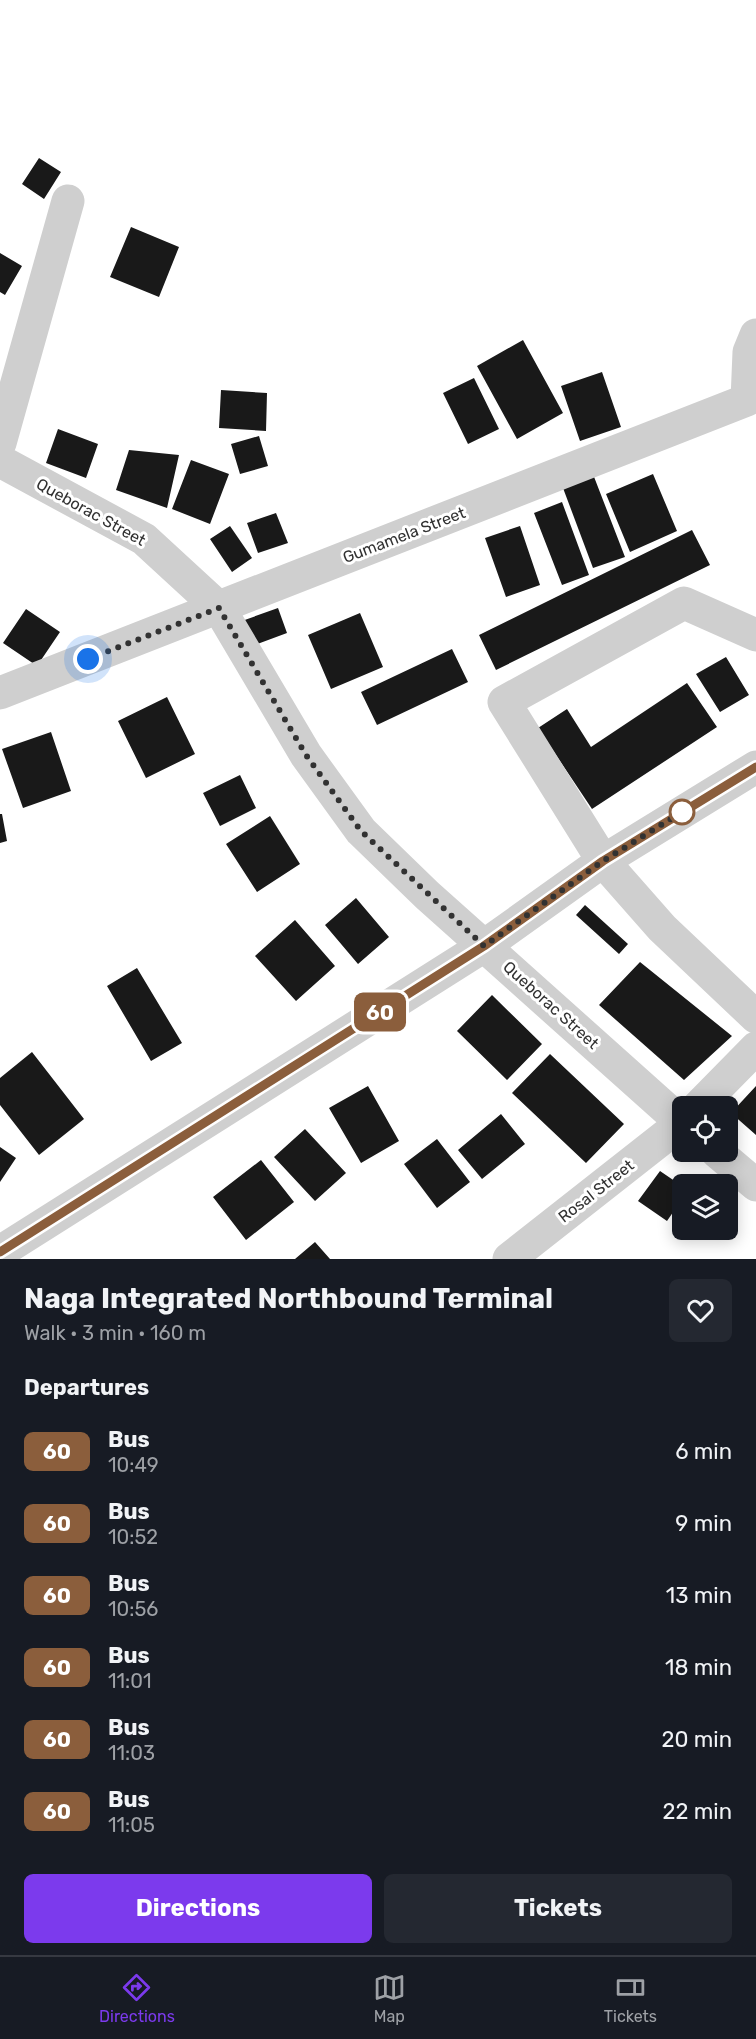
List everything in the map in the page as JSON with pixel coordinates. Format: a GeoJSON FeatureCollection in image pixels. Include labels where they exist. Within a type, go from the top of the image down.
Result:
{"type":"FeatureCollection","features":[{"type":"Feature","properties":{"kind":"street"},"geometry":{"type":"LineString","coordinates":[[0,443],[68,201]]}},
{"type":"Feature","properties":{"kind":"street","name":"Gumamela Street"},"geometry":{"type":"LineString","coordinates":[[0,693],[747,400],[749,352],[756,336]]}},
{"type":"Feature","properties":{"kind":"street","name":"Queborac Street"},"geometry":{"type":"LineString","coordinates":[[0,461],[144,538],[219,608],[306,755],[361,831],[484,946],[672,1114]]}},
{"type":"Feature","properties":{"kind":"street"},"geometry":{"type":"LineString","coordinates":[[756,635],[684,603],[504,702],[603,861],[662,928],[756,1017]]}},
{"type":"Feature","properties":{"kind":"street"},"geometry":{"type":"LineString","coordinates":[[0,1252],[484,946],[603,861],[756,767]]}},
{"type":"Feature","properties":{"kind":"street"},"geometry":{"type":"LineString","coordinates":[[709,1096],[756,1048]]}},
{"type":"Feature","properties":{"kind":"street","name":"Rosal Street"},"geometry":{"type":"LineString","coordinates":[[508,1259],[672,1131]]}},
{"type":"Feature","properties":{"kind":"street"},"geometry":{"type":"LineString","coordinates":[[729,1162],[756,1185]]}},
{"type":"Feature","properties":{"kind":"building"},"geometry":{"type":"Polygon","coordinates":[[[39,158],[61,172],[44,199],[22,184],[39,158]]]}},
{"type":"Feature","properties":{"kind":"building"},"geometry":{"type":"Polygon","coordinates":[[[131,227],[179,247],[159,297],[110,277],[131,227]]]}},
{"type":"Feature","properties":{"kind":"building"},"geometry":{"type":"Polygon","coordinates":[[[0,253],[22,266],[5,295],[0,292],[0,253]]]}},
{"type":"Feature","properties":{"kind":"building"},"geometry":{"type":"Polygon","coordinates":[[[523,340],[563,413],[517,439],[477,366],[523,340]]]}},
{"type":"Feature","properties":{"kind":"building"},"geometry":{"type":"Polygon","coordinates":[[[602,372],[621,427],[580,441],[561,386],[602,372]]]}},
{"type":"Feature","properties":{"kind":"building"},"geometry":{"type":"Polygon","coordinates":[[[474,378],[499,429],[468,444],[443,393],[474,378]]]}},
{"type":"Feature","properties":{"kind":"building"},"geometry":{"type":"Polygon","coordinates":[[[221,390],[267,393],[266,431],[219,428],[221,390]]]}},
{"type":"Feature","properties":{"kind":"building"},"geometry":{"type":"Polygon","coordinates":[[[58,429],[98,444],[86,478],[46,463],[58,429]]]}},
{"type":"Feature","properties":{"kind":"building"},"geometry":{"type":"Polygon","coordinates":[[[259,436],[268,466],[240,474],[231,444],[259,436]]]}},
{"type":"Feature","properties":{"kind":"building"},"geometry":{"type":"Polygon","coordinates":[[[129,450],[179,455],[167,508],[116,490],[129,450]]]}},
{"type":"Feature","properties":{"kind":"building"},"geometry":{"type":"Polygon","coordinates":[[[191,460],[229,474],[210,524],[172,509],[191,460]]]}},
{"type":"Feature","properties":{"kind":"building"},"geometry":{"type":"Polygon","coordinates":[[[591,469],[625,557],[593,568],[560,480],[591,469]]]}},
{"type":"Feature","properties":{"kind":"building"},"geometry":{"type":"Polygon","coordinates":[[[653,474],[677,531],[630,552],[606,494],[653,474]]]}},
{"type":"Feature","properties":{"kind":"building"},"geometry":{"type":"Polygon","coordinates":[[[562,502],[589,575],[562,585],[534,513],[562,502]]]}},
{"type":"Feature","properties":{"kind":"building"},"geometry":{"type":"Polygon","coordinates":[[[276,513],[288,543],[258,553],[247,523],[276,513]]]}},
{"type":"Feature","properties":{"kind":"building"},"geometry":{"type":"Polygon","coordinates":[[[230,526],[252,558],[232,572],[210,539],[230,526]]]}},
{"type":"Feature","properties":{"kind":"building"},"geometry":{"type":"Polygon","coordinates":[[[520,526],[540,585],[506,597],[485,538],[520,526]]]}},
{"type":"Feature","properties":{"kind":"building"},"geometry":{"type":"Polygon","coordinates":[[[692,530],[710,565],[496,670],[479,635],[692,530]]]}},
{"type":"Feature","properties":{"kind":"building"},"geometry":{"type":"Polygon","coordinates":[[[278,608],[287,633],[249,647],[239,622],[278,608]]]}},
{"type":"Feature","properties":{"kind":"building"},"geometry":{"type":"Polygon","coordinates":[[[26,609],[60,632],[37,666],[3,643],[26,609]]]}},
{"type":"Feature","properties":{"kind":"building"},"geometry":{"type":"Polygon","coordinates":[[[360,613],[383,667],[331,689],[308,635],[360,613]]]}},
{"type":"Feature","properties":{"kind":"building"},"geometry":{"type":"Polygon","coordinates":[[[452,649],[468,682],[377,725],[361,692],[452,649]]]}},
{"type":"Feature","properties":{"kind":"building"},"geometry":{"type":"Polygon","coordinates":[[[726,657],[749,695],[720,712],[696,674],[726,657]]]}},
{"type":"Feature","properties":{"kind":"building"},"geometry":{"type":"Polygon","coordinates":[[[687,683],[717,727],[592,809],[538,728],[567,709],[591,747],[687,683]]]}},
{"type":"Feature","properties":{"kind":"building"},"geometry":{"type":"Polygon","coordinates":[[[167,697],[195,754],[146,778],[118,721],[167,697]]]}},
{"type":"Feature","properties":{"kind":"building"},"geometry":{"type":"Polygon","coordinates":[[[51,732],[71,791],[23,808],[2,749],[51,732]]]}},
{"type":"Feature","properties":{"kind":"building"},"geometry":{"type":"Polygon","coordinates":[[[240,775],[256,808],[220,826],[203,793],[240,775]]]}},
{"type":"Feature","properties":{"kind":"building"},"geometry":{"type":"Polygon","coordinates":[[[0,814],[2,814],[7,841],[0,843],[0,814]]]}},
{"type":"Feature","properties":{"kind":"building"},"geometry":{"type":"Polygon","coordinates":[[[270,816],[300,864],[257,892],[226,844],[270,816]]]}},
{"type":"Feature","properties":{"kind":"building"},"geometry":{"type":"Polygon","coordinates":[[[356,898],[389,937],[358,964],[325,925],[356,898]]]}},
{"type":"Feature","properties":{"kind":"building"},"geometry":{"type":"Polygon","coordinates":[[[585,905],[628,944],[619,954],[576,915],[585,905]]]}},
{"type":"Feature","properties":{"kind":"building"},"geometry":{"type":"Polygon","coordinates":[[[295,920],[335,966],[296,1001],[255,956],[295,920]]]}},
{"type":"Feature","properties":{"kind":"building"},"geometry":{"type":"Polygon","coordinates":[[[640,962],[732,1036],[684,1080],[599,1005],[640,962]]]}},
{"type":"Feature","properties":{"kind":"building"},"geometry":{"type":"Polygon","coordinates":[[[137,968],[182,1043],[151,1061],[107,986],[137,968]]]}},
{"type":"Feature","properties":{"kind":"building"},"geometry":{"type":"Polygon","coordinates":[[[492,995],[542,1044],[507,1080],[457,1031],[492,995]]]}},
{"type":"Feature","properties":{"kind":"building"},"geometry":{"type":"Polygon","coordinates":[[[32,1052],[84,1119],[39,1155],[0,1105],[0,1078],[32,1052]]]}},
{"type":"Feature","properties":{"kind":"building"},"geometry":{"type":"Polygon","coordinates":[[[550,1054],[624,1124],[586,1163],[512,1093],[550,1054]]]}},
{"type":"Feature","properties":{"kind":"building"},"geometry":{"type":"Polygon","coordinates":[[[368,1086],[399,1141],[361,1163],[329,1108],[368,1086]]]}},
{"type":"Feature","properties":{"kind":"building"},"geometry":{"type":"Polygon","coordinates":[[[756,1086],[756,1135],[738,1119],[738,1105],[756,1086]]]}},
{"type":"Feature","properties":{"kind":"building"},"geometry":{"type":"Polygon","coordinates":[[[501,1114],[525,1144],[482,1179],[458,1150],[501,1114]]]}},
{"type":"Feature","properties":{"kind":"building"},"geometry":{"type":"Polygon","coordinates":[[[305,1129],[346,1173],[315,1201],[274,1157],[305,1129]]]}},
{"type":"Feature","properties":{"kind":"building"},"geometry":{"type":"Polygon","coordinates":[[[437,1139],[470,1182],[437,1208],[404,1164],[437,1139]]]}},
{"type":"Feature","properties":{"kind":"building"},"geometry":{"type":"Polygon","coordinates":[[[0,1147],[16,1158],[0,1182],[0,1147]]]}},
{"type":"Feature","properties":{"kind":"building"},"geometry":{"type":"Polygon","coordinates":[[[261,1160],[294,1202],[246,1240],[213,1197],[261,1160]]]}},
{"type":"Feature","properties":{"kind":"building"},"geometry":{"type":"Polygon","coordinates":[[[660,1171],[672,1179],[672,1214],[667,1221],[638,1201],[660,1171]]]}},
{"type":"Feature","properties":{"kind":"building"},"geometry":{"type":"Polygon","coordinates":[[[315,1242],[330,1259],[295,1259],[315,1242]]]}},
{"type":"Feature","properties":{"kind":"bus line","name":"60"},"geometry":{"type":"LineString","coordinates":[[0,1252],[484,946],[603,861],[756,767]]}},
{"type":"Feature","properties":{"kind":"route"},"geometry":{"type":"LineString","coordinates":[[88,659],[219,608],[306,755],[361,831],[484,946],[603,861],[682,812]]}}]}
